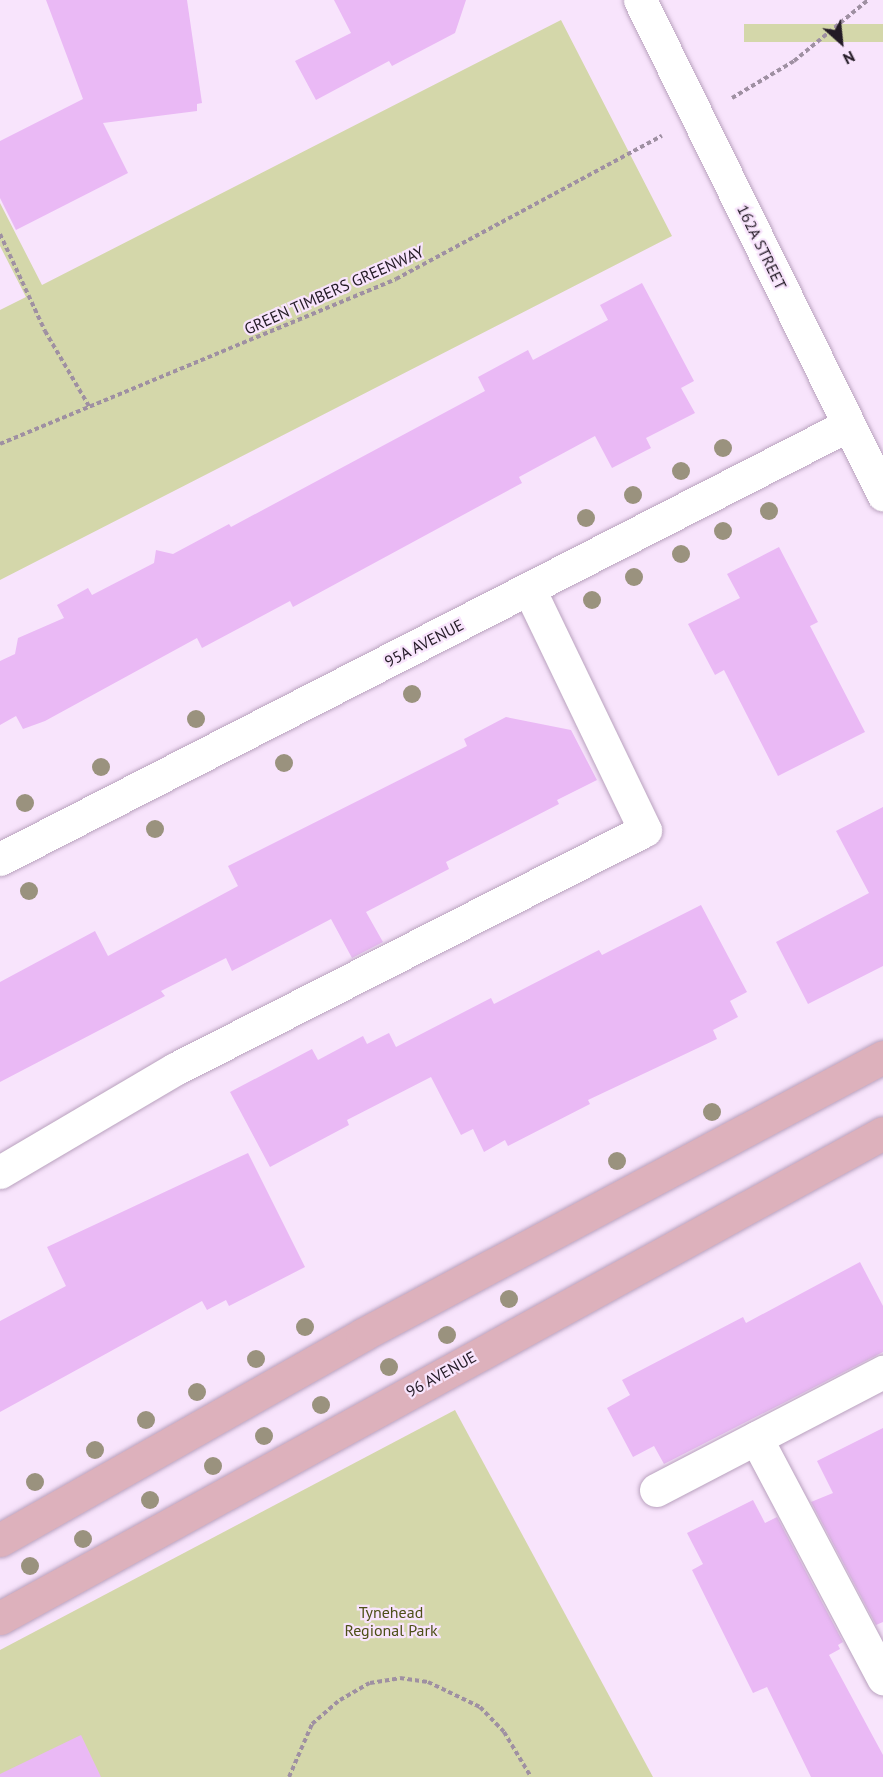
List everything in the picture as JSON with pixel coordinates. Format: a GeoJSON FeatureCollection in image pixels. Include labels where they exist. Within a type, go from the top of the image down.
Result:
{"type":"FeatureCollection","features":[{"type":"Feature","properties":{"kind":"main road"},"geometry":{"type":"LineString","coordinates":[[0,1540],[362,1335],[883,1057]]}},
{"type":"Feature","properties":{"kind":"main road","name":"96 AVENUE"},"geometry":{"type":"LineString","coordinates":[[0,1618],[883,1133]]}},
{"type":"Feature","properties":{"kind":"street","name":"162A STREET"},"geometry":{"type":"LineString","coordinates":[[640,0],[883,494]]}},
{"type":"Feature","properties":{"kind":"street","name":"95A AVENUE"},"geometry":{"type":"LineString","coordinates":[[0,859],[848,425]]}},
{"type":"Feature","properties":{"kind":"street"},"geometry":{"type":"LineString","coordinates":[[0,1172],[175,1069],[645,830],[529,589]]}},
{"type":"Feature","properties":{"kind":"street"},"geometry":{"type":"LineString","coordinates":[[656,1490],[883,1372]]}},
{"type":"Feature","properties":{"kind":"street"},"geometry":{"type":"LineString","coordinates":[[756,1438],[883,1678]]}},
{"type":"Feature","properties":{"kind":"path"},"geometry":{"type":"LineString","coordinates":[[738,95],[794,61],[868,0]]}},
{"type":"Feature","properties":{"kind":"path","name":"GREEN TIMBERS GREENWAY"},"geometry":{"type":"LineString","coordinates":[[0,444],[396,279],[666,134]]}},
{"type":"Feature","properties":{"kind":"path"},"geometry":{"type":"LineString","coordinates":[[0,234],[45,331],[90,408]]}},
{"type":"Feature","properties":{"kind":"path"},"geometry":{"type":"LineString","coordinates":[[289,1777],[312,1724],[340,1700],[370,1683],[400,1678],[429,1682],[480,1707],[504,1732],[531,1777]]}},
{"type":"Feature","properties":{"kind":"green space"},"geometry":{"type":"Polygon","coordinates":[[[561,20],[672,236],[0,580],[0,310],[26,297],[0,246],[0,203],[42,285],[561,20]]]}},
{"type":"Feature","properties":{"kind":"green space"},"geometry":{"type":"Polygon","coordinates":[[[744,24],[883,24],[883,42],[744,42],[744,24]]]}},
{"type":"Feature","properties":{"kind":"green space","name":"Tynehead Regional Park"},"geometry":{"type":"Polygon","coordinates":[[[455,1410],[653,1777],[0,1777],[0,1650],[455,1410]]]}},
{"type":"Feature","properties":{"kind":"building"},"geometry":{"type":"Polygon","coordinates":[[[46,0],[187,0],[202,103],[197,104],[197,111],[103,123],[128,173],[16,230],[0,198],[0,141],[83,99],[46,0]]]}},
{"type":"Feature","properties":{"kind":"building"},"geometry":{"type":"Polygon","coordinates":[[[334,0],[466,0],[455,33],[392,66],[389,61],[316,100],[295,61],[351,33],[334,0]]]}},
{"type":"Feature","properties":{"kind":"building"},"geometry":{"type":"Polygon","coordinates":[[[642,283],[694,381],[681,388],[695,413],[646,438],[651,448],[612,468],[595,436],[519,477],[522,483],[293,607],[290,601],[202,648],[197,638],[45,721],[23,729],[16,716],[0,725],[0,661],[15,654],[18,638],[64,618],[57,605],[88,588],[92,595],[154,563],[156,550],[173,554],[229,524],[231,527],[485,391],[478,377],[528,350],[533,360],[608,320],[600,305],[642,283]]]}},
{"type":"Feature","properties":{"kind":"building"},"geometry":{"type":"Polygon","coordinates":[[[779,547],[818,622],[810,626],[865,732],[778,776],[724,670],[715,675],[688,624],[740,598],[727,574],[779,547]]]}},
{"type":"Feature","properties":{"kind":"building"},"geometry":{"type":"Polygon","coordinates":[[[506,717],[571,730],[597,780],[557,800],[559,804],[446,862],[449,869],[366,912],[383,942],[352,958],[331,919],[232,971],[226,958],[161,991],[165,996],[0,1082],[0,982],[95,931],[108,956],[238,886],[228,866],[467,746],[464,739],[506,717]]]}},
{"type":"Feature","properties":{"kind":"building"},"geometry":{"type":"Polygon","coordinates":[[[883,807],[883,966],[808,1004],[776,942],[869,893],[836,831],[883,807]]]}},
{"type":"Feature","properties":{"kind":"building"},"geometry":{"type":"Polygon","coordinates":[[[701,905],[747,992],[730,1001],[738,1017],[713,1030],[717,1039],[588,1100],[590,1104],[508,1146],[505,1140],[484,1152],[473,1129],[461,1135],[431,1077],[347,1120],[349,1125],[270,1167],[230,1092],[312,1049],[318,1060],[363,1036],[367,1044],[389,1033],[396,1047],[491,998],[494,1004],[599,950],[602,955],[701,905]]]}},
{"type":"Feature","properties":{"kind":"building"},"geometry":{"type":"Polygon","coordinates":[[[248,1153],[305,1267],[229,1306],[226,1300],[207,1310],[202,1301],[0,1412],[0,1321],[66,1286],[47,1247],[248,1153]]]}},
{"type":"Feature","properties":{"kind":"building"},"geometry":{"type":"Polygon","coordinates":[[[860,1262],[883,1306],[883,1352],[664,1464],[654,1446],[633,1457],[607,1408],[630,1395],[622,1380],[743,1317],[746,1323],[860,1262]]]}},
{"type":"Feature","properties":{"kind":"building"},"geometry":{"type":"Polygon","coordinates":[[[883,1428],[883,1622],[876,1625],[811,1502],[833,1493],[817,1461],[883,1428]]]}},
{"type":"Feature","properties":{"kind":"building"},"geometry":{"type":"Polygon","coordinates":[[[753,1500],[765,1523],[777,1517],[843,1642],[838,1645],[840,1649],[829,1655],[883,1755],[883,1777],[811,1777],[767,1687],[753,1693],[692,1570],[703,1564],[687,1533],[753,1500]]]}},
{"type":"Feature","properties":{"kind":"building"},"geometry":{"type":"Polygon","coordinates":[[[81,1735],[101,1777],[0,1777],[0,1774],[81,1735]]]}}]}
